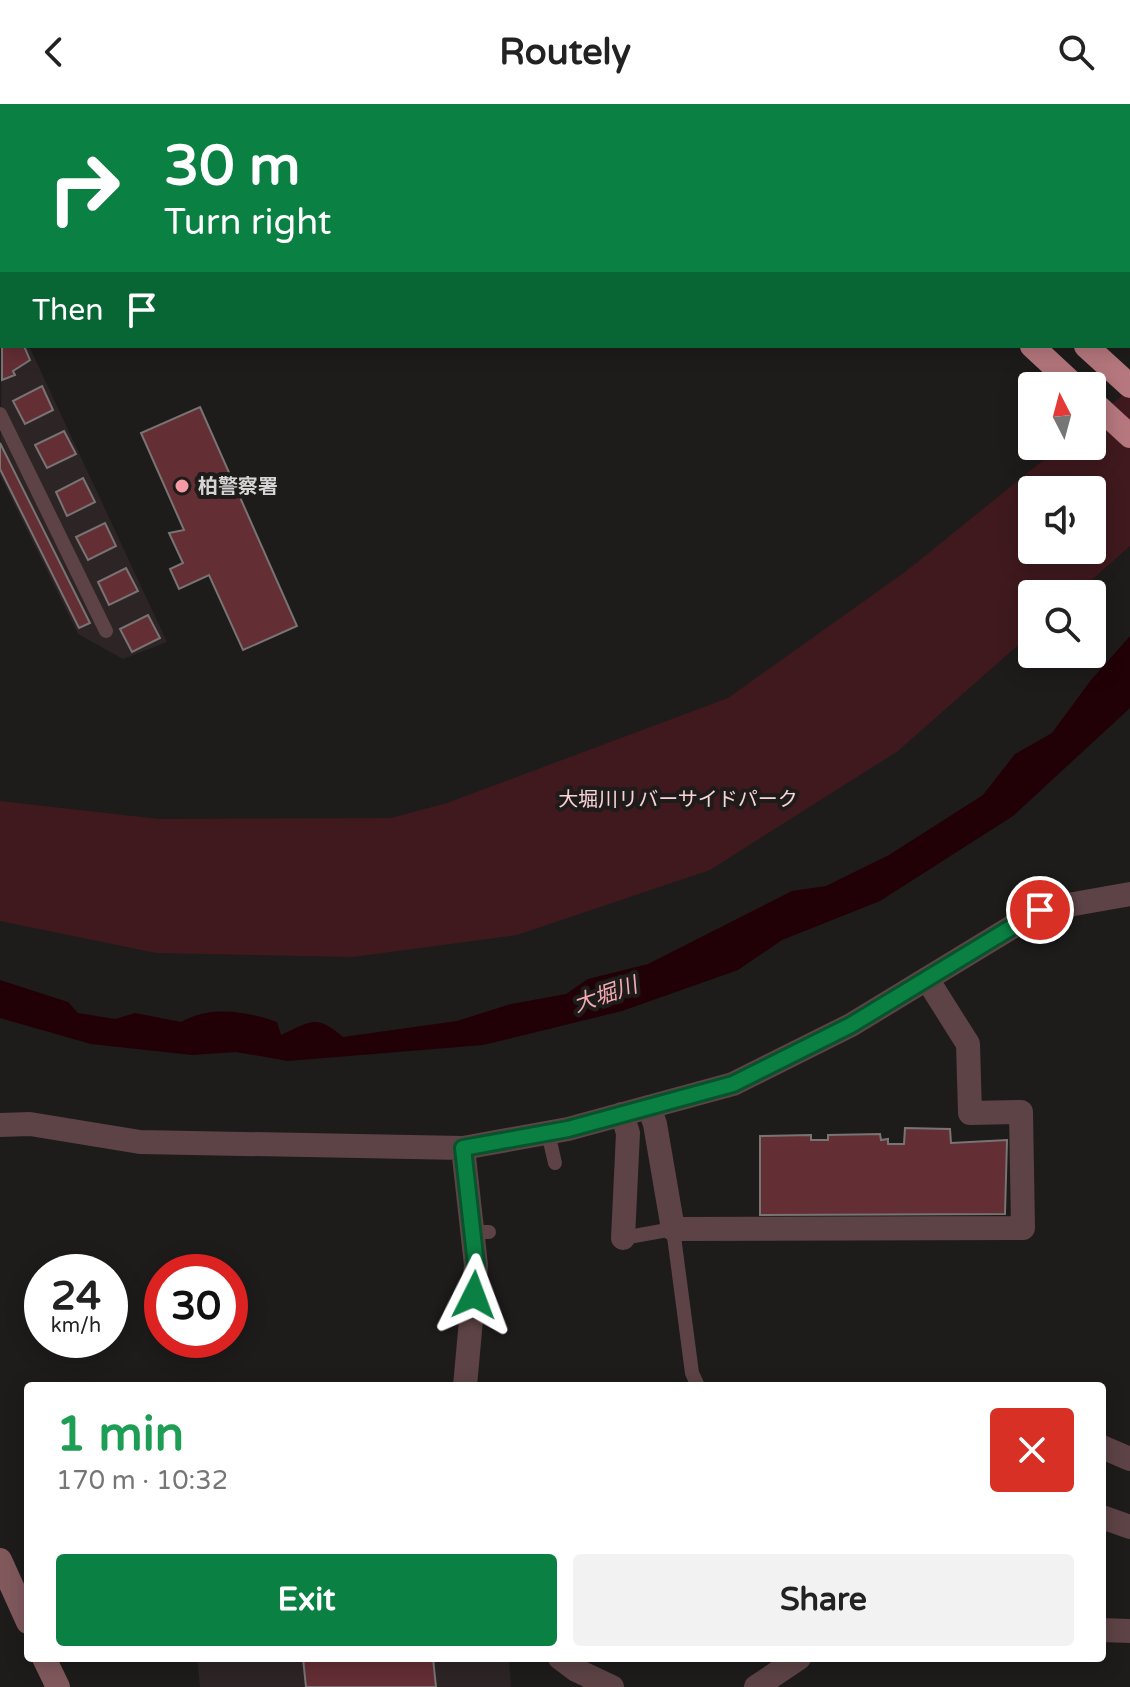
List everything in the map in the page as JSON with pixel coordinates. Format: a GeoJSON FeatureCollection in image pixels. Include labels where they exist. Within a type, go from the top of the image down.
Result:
{"type":"FeatureCollection","features":[{"type":"Feature","properties":{"kind":"highway"},"geometry":{"type":"LineString","coordinates":[[1034,348],[1060,372]]}},
{"type":"Feature","properties":{"kind":"highway"},"geometry":{"type":"LineString","coordinates":[[1088,348],[1130,386]]}},
{"type":"Feature","properties":{"kind":"highway"},"geometry":{"type":"LineString","coordinates":[[1106,414],[1130,436]]}},
{"type":"Feature","properties":{"kind":"street"},"geometry":{"type":"LineString","coordinates":[[0,1125],[30,1124],[140,1142],[463,1148],[548,1133],[733,1084],[851,1025],[1040,910],[1130,894]]}},
{"type":"Feature","properties":{"kind":"street"},"geometry":{"type":"LineString","coordinates":[[649,1107],[655,1124],[673,1229],[1023,1228],[1021,1112],[970,1113],[968,1044],[927,979]]}},
{"type":"Feature","properties":{"kind":"street"},"geometry":{"type":"LineString","coordinates":[[622,1114],[628,1133],[623,1238]]}},
{"type":"Feature","properties":{"kind":"street"},"geometry":{"type":"LineString","coordinates":[[463,1148],[481,1232],[465,1382]]}},
{"type":"Feature","properties":{"kind":"street"},"geometry":{"type":"LineString","coordinates":[[1106,1449],[1130,1459]]}},
{"type":"Feature","properties":{"kind":"street"},"geometry":{"type":"LineString","coordinates":[[1106,1518],[1130,1527]]}},
{"type":"Feature","properties":{"kind":"street"},"geometry":{"type":"LineString","coordinates":[[0,1560],[19,1580],[24,1603]]}},
{"type":"Feature","properties":{"kind":"street"},"geometry":{"type":"LineString","coordinates":[[1106,1630],[1130,1631]]}},
{"type":"Feature","properties":{"kind":"street"},"geometry":{"type":"LineString","coordinates":[[46,1662],[58,1687]]}},
{"type":"Feature","properties":{"kind":"street"},"geometry":{"type":"LineString","coordinates":[[565,1662],[612,1687]]}},
{"type":"Feature","properties":{"kind":"street"},"geometry":{"type":"LineString","coordinates":[[756,1687],[793,1662]]}},
{"type":"Feature","properties":{"kind":"lane"},"geometry":{"type":"LineString","coordinates":[[0,414],[106,631]]}},
{"type":"Feature","properties":{"kind":"lane"},"geometry":{"type":"LineString","coordinates":[[548,1133],[555,1163]]}},
{"type":"Feature","properties":{"kind":"lane"},"geometry":{"type":"LineString","coordinates":[[623,1238],[673,1229],[692,1373],[696,1382]]}},
{"type":"Feature","properties":{"kind":"shaded area"},"geometry":{"type":"Polygon","coordinates":[[[2,348],[30,348],[167,642],[123,659],[78,634],[0,475],[2,348]]]}},
{"type":"Feature","properties":{"kind":"shaded area"},"geometry":{"type":"Polygon","coordinates":[[[197,1662],[509,1662],[511,1687],[200,1687],[197,1662]]]}},
{"type":"Feature","properties":{"kind":"green space","name":"大堀川リバーサイドパーク"},"geometry":{"type":"Polygon","coordinates":[[[1130,389],[1130,546],[1092,580],[1018,580],[1018,645],[898,751],[710,870],[517,935],[353,957],[156,953],[0,921],[0,801],[159,819],[391,818],[447,803],[728,698],[905,572],[1018,481],[1018,564],[1106,564],[1106,476],[1024,476],[1044,460],[1106,460],[1106,409],[1130,389]]]}},
{"type":"Feature","properties":{"kind":"water","name":"大堀川"},"geometry":{"type":"Polygon","coordinates":[[[1130,636],[1130,708],[1013,816],[880,901],[782,940],[738,970],[622,1011],[483,1045],[288,1061],[236,1052],[192,1055],[91,1044],[0,1018],[0,980],[68,1002],[78,1013],[115,1019],[135,1013],[181,1022],[204,1013],[228,1012],[277,1022],[281,1035],[314,1022],[326,1025],[343,1037],[457,1021],[511,1004],[566,994],[588,979],[648,964],[792,891],[826,886],[889,855],[983,795],[1015,754],[1052,733],[1091,680],[1102,668],[1106,668],[1106,663],[1130,636]]]}},
{"type":"Feature","properties":{"kind":"building"},"geometry":{"type":"Polygon","coordinates":[[[2,348],[25,348],[30,360],[13,371],[15,375],[2,380],[2,348]]]}},
{"type":"Feature","properties":{"kind":"building"},"geometry":{"type":"Polygon","coordinates":[[[42,386],[53,410],[25,424],[13,401],[42,386]]]}},
{"type":"Feature","properties":{"kind":"building"},"geometry":{"type":"Polygon","coordinates":[[[200,407],[297,626],[243,650],[209,575],[179,589],[170,569],[183,563],[169,533],[184,530],[141,433],[200,407]]]}},
{"type":"Feature","properties":{"kind":"building"},"geometry":{"type":"Polygon","coordinates":[[[64,431],[76,454],[47,468],[35,445],[64,431]]]}},
{"type":"Feature","properties":{"kind":"building"},"geometry":{"type":"Polygon","coordinates":[[[0,443],[90,623],[79,628],[0,469],[0,443]]]}},
{"type":"Feature","properties":{"kind":"building"},"geometry":{"type":"Polygon","coordinates":[[[83,478],[95,502],[67,516],[56,492],[83,478]]]}},
{"type":"Feature","properties":{"kind":"building"},"geometry":{"type":"Polygon","coordinates":[[[105,523],[116,546],[88,560],[76,537],[105,523]]]}},
{"type":"Feature","properties":{"kind":"building"},"geometry":{"type":"Polygon","coordinates":[[[126,568],[138,591],[109,605],[98,582],[126,568]]]}},
{"type":"Feature","properties":{"kind":"building"},"geometry":{"type":"Polygon","coordinates":[[[148,615],[160,638],[132,652],[120,629],[148,615]]]}},
{"type":"Feature","properties":{"kind":"building"},"geometry":{"type":"Polygon","coordinates":[[[905,1128],[950,1129],[951,1143],[1007,1140],[1005,1214],[760,1215],[760,1136],[811,1135],[811,1140],[828,1140],[828,1135],[880,1134],[881,1140],[888,1139],[888,1144],[904,1144],[905,1128]]]}},
{"type":"Feature","properties":{"kind":"building"},"geometry":{"type":"Polygon","coordinates":[[[303,1662],[433,1662],[436,1687],[306,1687],[303,1662]]]}},
{"type":"Feature","properties":{"kind":"place","name":"柏警察署"},"geometry":{"type":"Point","coordinates":[182,486]}},
{"type":"Feature","properties":{"kind":"route"},"geometry":{"type":"LineString","coordinates":[[474,1295],[476,1265],[463,1148],[568,1129],[733,1084],[851,1025],[1040,910]]}}]}
